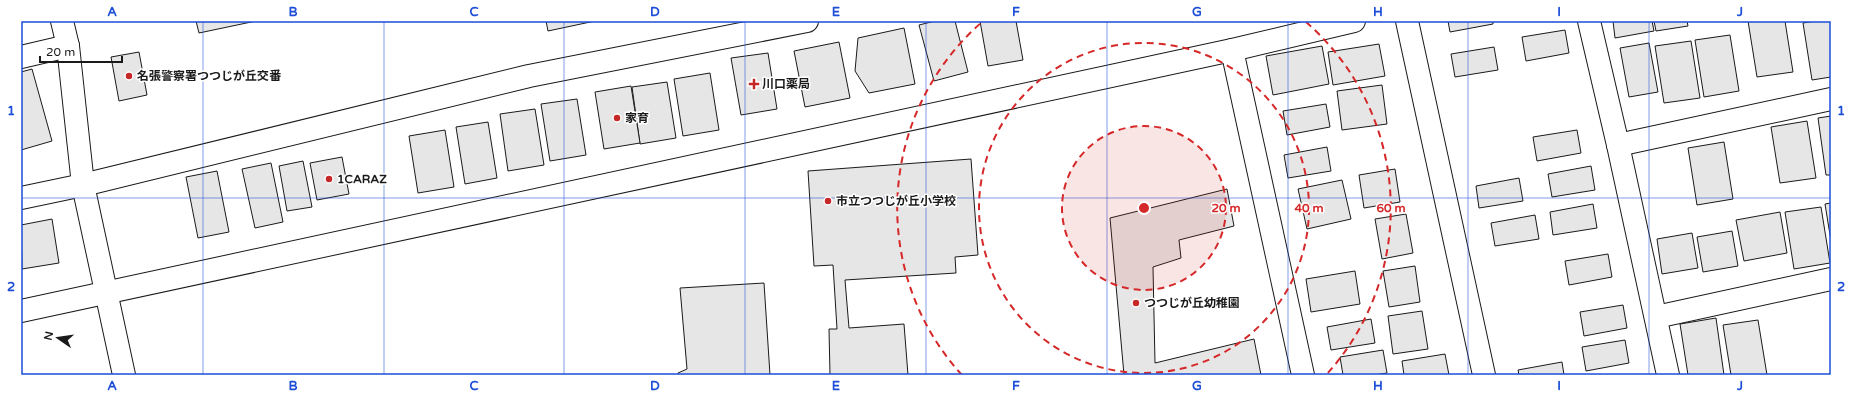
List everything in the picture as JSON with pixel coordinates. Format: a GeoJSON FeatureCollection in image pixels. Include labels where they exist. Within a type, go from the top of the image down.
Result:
{"type":"FeatureCollection","features":[{"type":"Feature","properties":{"kind":"street"},"geometry":{"type":"LineString","coordinates":[[62,21],[68,46],[83,185],[124,375]]}},
{"type":"Feature","properties":{"kind":"street"},"geometry":{"type":"LineString","coordinates":[[21,198],[83,185],[529,76],[807,21]]}},
{"type":"Feature","properties":{"kind":"street"},"geometry":{"type":"LineString","coordinates":[[21,311],[1232,50],[1354,21]]}},
{"type":"Feature","properties":{"kind":"street"},"geometry":{"type":"LineString","coordinates":[[1407,21],[1484,375]]}},
{"type":"Feature","properties":{"kind":"street"},"geometry":{"type":"LineString","coordinates":[[1589,21],[1618,145],[1668,375]]}},
{"type":"Feature","properties":{"kind":"street"},"geometry":{"type":"LineString","coordinates":[[21,57],[68,46]]}},
{"type":"Feature","properties":{"kind":"street"},"geometry":{"type":"LineString","coordinates":[[1232,50],[1303,375]]}},
{"type":"Feature","properties":{"kind":"street"},"geometry":{"type":"LineString","coordinates":[[1618,145],[1831,99]]}},
{"type":"Feature","properties":{"kind":"street"},"geometry":{"type":"LineString","coordinates":[[1656,317],[1831,280]]}},
{"type":"Feature","properties":{"kind":"building"},"geometry":{"type":"Polygon","coordinates":[[[196,21],[256,21],[199,33],[196,21]]]}},
{"type":"Feature","properties":{"kind":"building"},"geometry":{"type":"Polygon","coordinates":[[[546,21],[595,21],[548,31],[546,21]]]}},
{"type":"Feature","properties":{"kind":"building"},"geometry":{"type":"Polygon","coordinates":[[[935,21],[955,21],[968,72],[934,81],[919,25],[935,21]]]}},
{"type":"Feature","properties":{"kind":"building"},"geometry":{"type":"Polygon","coordinates":[[[980,21],[1016,21],[1023,60],[988,66],[980,21]]]}},
{"type":"Feature","properties":{"kind":"building"},"geometry":{"type":"Polygon","coordinates":[[[1448,21],[1493,21],[1493,24],[1450,32],[1448,21]]]}},
{"type":"Feature","properties":{"kind":"building"},"geometry":{"type":"Polygon","coordinates":[[[1613,21],[1652,21],[1654,31],[1615,38],[1613,21]]]}},
{"type":"Feature","properties":{"kind":"building"},"geometry":{"type":"Polygon","coordinates":[[[1654,21],[1687,21],[1688,26],[1656,31],[1654,21]]]}},
{"type":"Feature","properties":{"kind":"building"},"geometry":{"type":"Polygon","coordinates":[[[1748,21],[1785,21],[1793,72],[1757,77],[1748,21]]]}},
{"type":"Feature","properties":{"kind":"building"},"geometry":{"type":"Polygon","coordinates":[[[1831,21],[1831,77],[1812,80],[1803,23],[1831,21]]]}},
{"type":"Feature","properties":{"kind":"building"},"geometry":{"type":"Polygon","coordinates":[[[904,28],[915,84],[869,93],[855,71],[858,38],[904,28]]]}},
{"type":"Feature","properties":{"kind":"building"},"geometry":{"type":"Polygon","coordinates":[[[1565,30],[1569,53],[1526,61],[1522,37],[1565,30]]]}},
{"type":"Feature","properties":{"kind":"building"},"geometry":{"type":"Polygon","coordinates":[[[1730,35],[1739,91],[1704,97],[1695,40],[1730,35]]]}},
{"type":"Feature","properties":{"kind":"building"},"geometry":{"type":"Polygon","coordinates":[[[1691,41],[1700,98],[1664,103],[1655,46],[1691,41]]]}},
{"type":"Feature","properties":{"kind":"building"},"geometry":{"type":"Polygon","coordinates":[[[839,42],[850,98],[805,107],[794,51],[839,42]]]}},
{"type":"Feature","properties":{"kind":"building"},"geometry":{"type":"Polygon","coordinates":[[[1649,43],[1658,92],[1629,97],[1620,48],[1649,43]]]}},
{"type":"Feature","properties":{"kind":"building"},"geometry":{"type":"Polygon","coordinates":[[[1379,44],[1385,76],[1333,85],[1328,52],[1379,44]]]}},
{"type":"Feature","properties":{"kind":"building"},"geometry":{"type":"Polygon","coordinates":[[[1322,46],[1329,84],[1273,95],[1266,56],[1322,46]]]}},
{"type":"Feature","properties":{"kind":"building"},"geometry":{"type":"Polygon","coordinates":[[[1494,47],[1498,70],[1455,77],[1451,54],[1494,47]]]}},
{"type":"Feature","properties":{"kind":"building","name":"名張警察署つつじが丘交番"},"geometry":{"type":"Polygon","coordinates":[[[139,52],[147,95],[119,101],[111,57],[139,52]]]}},
{"type":"Feature","properties":{"kind":"building","name":"川口薬局"},"geometry":{"type":"Polygon","coordinates":[[[768,53],[777,109],[741,115],[731,58],[768,53]]]}},
{"type":"Feature","properties":{"kind":"building"},"geometry":{"type":"Polygon","coordinates":[[[32,69],[52,141],[21,150],[21,72],[32,69]]]}},
{"type":"Feature","properties":{"kind":"building"},"geometry":{"type":"Polygon","coordinates":[[[710,73],[719,130],[683,136],[674,79],[710,73]]]}},
{"type":"Feature","properties":{"kind":"building"},"geometry":{"type":"Polygon","coordinates":[[[667,82],[676,138],[640,144],[632,87],[667,82]]]}},
{"type":"Feature","properties":{"kind":"building"},"geometry":{"type":"Polygon","coordinates":[[[1382,85],[1387,124],[1342,130],[1337,91],[1382,85]]]}},
{"type":"Feature","properties":{"kind":"building","name":"家育"},"geometry":{"type":"Polygon","coordinates":[[[631,86],[640,143],[604,149],[595,92],[631,86]]]}},
{"type":"Feature","properties":{"kind":"building"},"geometry":{"type":"Polygon","coordinates":[[[577,99],[586,155],[550,161],[541,104],[577,99]]]}},
{"type":"Feature","properties":{"kind":"building"},"geometry":{"type":"Polygon","coordinates":[[[1326,104],[1330,127],[1287,135],[1283,111],[1326,104]]]}},
{"type":"Feature","properties":{"kind":"building"},"geometry":{"type":"Polygon","coordinates":[[[535,109],[544,165],[508,171],[500,114],[535,109]]]}},
{"type":"Feature","properties":{"kind":"building"},"geometry":{"type":"Polygon","coordinates":[[[1831,116],[1831,175],[1826,175],[1818,118],[1831,116]]]}},
{"type":"Feature","properties":{"kind":"building"},"geometry":{"type":"Polygon","coordinates":[[[1807,121],[1816,178],[1780,183],[1771,127],[1807,121]]]}},
{"type":"Feature","properties":{"kind":"building"},"geometry":{"type":"Polygon","coordinates":[[[488,122],[497,178],[465,184],[456,127],[488,122]]]}},
{"type":"Feature","properties":{"kind":"building"},"geometry":{"type":"Polygon","coordinates":[[[445,130],[454,187],[418,193],[409,136],[445,130]]]}},
{"type":"Feature","properties":{"kind":"building"},"geometry":{"type":"Polygon","coordinates":[[[1577,130],[1581,153],[1537,161],[1533,137],[1577,130]]]}},
{"type":"Feature","properties":{"kind":"building"},"geometry":{"type":"Polygon","coordinates":[[[1724,142],[1733,199],[1697,205],[1688,148],[1724,142]]]}},
{"type":"Feature","properties":{"kind":"building"},"geometry":{"type":"Polygon","coordinates":[[[1327,147],[1331,171],[1288,178],[1284,155],[1327,147]]]}},
{"type":"Feature","properties":{"kind":"building","name":"1CARAZ"},"geometry":{"type":"Polygon","coordinates":[[[342,157],[349,194],[317,200],[310,163],[342,157]]]}},
{"type":"Feature","properties":{"kind":"building"},"geometry":{"type":"Polygon","coordinates":[[[971,159],[978,255],[955,257],[956,273],[845,280],[849,328],[904,324],[908,375],[830,375],[829,329],[837,329],[833,265],[814,266],[808,171],[971,159]]]}},
{"type":"Feature","properties":{"kind":"building"},"geometry":{"type":"Polygon","coordinates":[[[303,161],[312,207],[287,211],[279,166],[303,161]]]}},
{"type":"Feature","properties":{"kind":"building"},"geometry":{"type":"Polygon","coordinates":[[[271,163],[283,222],[255,228],[242,169],[271,163]]]}},
{"type":"Feature","properties":{"kind":"building"},"geometry":{"type":"Polygon","coordinates":[[[1591,166],[1595,190],[1552,197],[1548,174],[1591,166]]]}},
{"type":"Feature","properties":{"kind":"building"},"geometry":{"type":"Polygon","coordinates":[[[1395,169],[1400,202],[1364,208],[1359,175],[1395,169]]]}},
{"type":"Feature","properties":{"kind":"building"},"geometry":{"type":"Polygon","coordinates":[[[217,171],[229,232],[198,238],[186,177],[217,171]]]}},
{"type":"Feature","properties":{"kind":"building"},"geometry":{"type":"Polygon","coordinates":[[[1519,178],[1523,201],[1479,208],[1476,186],[1519,178]]]}},
{"type":"Feature","properties":{"kind":"building"},"geometry":{"type":"Polygon","coordinates":[[[1342,180],[1351,219],[1307,229],[1298,189],[1342,180]]]}},
{"type":"Feature","properties":{"kind":"building","name":"つつじが丘幼稚園"},"geometry":{"type":"Polygon","coordinates":[[[1227,189],[1234,226],[1179,240],[1181,258],[1153,267],[1155,363],[1254,339],[1261,375],[1124,375],[1110,218],[1227,189]]]}},
{"type":"Feature","properties":{"kind":"building"},"geometry":{"type":"Polygon","coordinates":[[[1831,203],[1831,241],[1825,204],[1831,203]]]}},
{"type":"Feature","properties":{"kind":"building"},"geometry":{"type":"Polygon","coordinates":[[[1593,204],[1597,228],[1553,235],[1550,212],[1593,204]]]}},
{"type":"Feature","properties":{"kind":"building"},"geometry":{"type":"Polygon","coordinates":[[[1821,207],[1830,263],[1794,269],[1785,212],[1821,207]]]}},
{"type":"Feature","properties":{"kind":"building"},"geometry":{"type":"Polygon","coordinates":[[[1780,212],[1787,253],[1744,261],[1736,220],[1780,212]]]}},
{"type":"Feature","properties":{"kind":"building"},"geometry":{"type":"Polygon","coordinates":[[[1406,214],[1413,253],[1382,259],[1375,219],[1406,214]]]}},
{"type":"Feature","properties":{"kind":"building"},"geometry":{"type":"Polygon","coordinates":[[[1535,215],[1539,239],[1495,246],[1491,223],[1535,215]]]}},
{"type":"Feature","properties":{"kind":"building"},"geometry":{"type":"Polygon","coordinates":[[[52,219],[59,263],[22,269],[21,225],[52,219]]]}},
{"type":"Feature","properties":{"kind":"building"},"geometry":{"type":"Polygon","coordinates":[[[1732,231],[1738,266],[1703,272],[1697,237],[1732,231]]]}},
{"type":"Feature","properties":{"kind":"building"},"geometry":{"type":"Polygon","coordinates":[[[1692,233],[1698,268],[1662,274],[1657,239],[1692,233]]]}},
{"type":"Feature","properties":{"kind":"building"},"geometry":{"type":"Polygon","coordinates":[[[1608,254],[1612,277],[1569,285],[1565,261],[1608,254]]]}},
{"type":"Feature","properties":{"kind":"building"},"geometry":{"type":"Polygon","coordinates":[[[1415,266],[1420,302],[1389,307],[1383,271],[1415,266]]]}},
{"type":"Feature","properties":{"kind":"building"},"geometry":{"type":"Polygon","coordinates":[[[1355,271],[1360,304],[1311,312],[1306,279],[1355,271]]]}},
{"type":"Feature","properties":{"kind":"building"},"geometry":{"type":"Polygon","coordinates":[[[764,283],[770,375],[678,375],[678,373],[687,369],[680,288],[764,283]]]}},
{"type":"Feature","properties":{"kind":"building"},"geometry":{"type":"Polygon","coordinates":[[[1623,305],[1627,328],[1584,336],[1580,312],[1623,305]]]}},
{"type":"Feature","properties":{"kind":"building"},"geometry":{"type":"Polygon","coordinates":[[[1422,311],[1428,349],[1393,354],[1388,316],[1422,311]]]}},
{"type":"Feature","properties":{"kind":"building"},"geometry":{"type":"Polygon","coordinates":[[[1716,318],[1724,375],[1688,375],[1680,324],[1716,318]]]}},
{"type":"Feature","properties":{"kind":"building"},"geometry":{"type":"Polygon","coordinates":[[[1371,319],[1375,343],[1331,350],[1327,327],[1371,319]]]}},
{"type":"Feature","properties":{"kind":"building"},"geometry":{"type":"Polygon","coordinates":[[[1758,320],[1767,375],[1731,375],[1723,325],[1758,320]]]}},
{"type":"Feature","properties":{"kind":"building"},"geometry":{"type":"Polygon","coordinates":[[[1625,340],[1629,363],[1586,371],[1582,347],[1625,340]]]}},
{"type":"Feature","properties":{"kind":"building"},"geometry":{"type":"Polygon","coordinates":[[[1383,350],[1387,373],[1375,375],[1343,375],[1340,357],[1383,350]]]}},
{"type":"Feature","properties":{"kind":"building"},"geometry":{"type":"Polygon","coordinates":[[[1445,354],[1449,375],[1404,375],[1402,361],[1445,354]]]}},
{"type":"Feature","properties":{"kind":"building"},"geometry":{"type":"Polygon","coordinates":[[[1562,362],[1564,375],[1519,375],[1518,370],[1562,362]]]}},
{"type":"Feature","properties":{"kind":"place","name":"名張警察署つつじが丘交番"},"geometry":{"type":"Point","coordinates":[129,76]}},
{"type":"Feature","properties":{"kind":"place","name":"川口薬局"},"geometry":{"type":"Point","coordinates":[754,84]}},
{"type":"Feature","properties":{"kind":"place","name":"家育"},"geometry":{"type":"Point","coordinates":[617,118]}},
{"type":"Feature","properties":{"kind":"place","name":"1CARAZ"},"geometry":{"type":"Point","coordinates":[329,179]}},
{"type":"Feature","properties":{"kind":"place","name":"市立つつじが丘小学校"},"geometry":{"type":"Point","coordinates":[828,201]}},
{"type":"Feature","properties":{"kind":"place","name":"つつじが丘幼稚園"},"geometry":{"type":"Point","coordinates":[1136,303]}}]}
